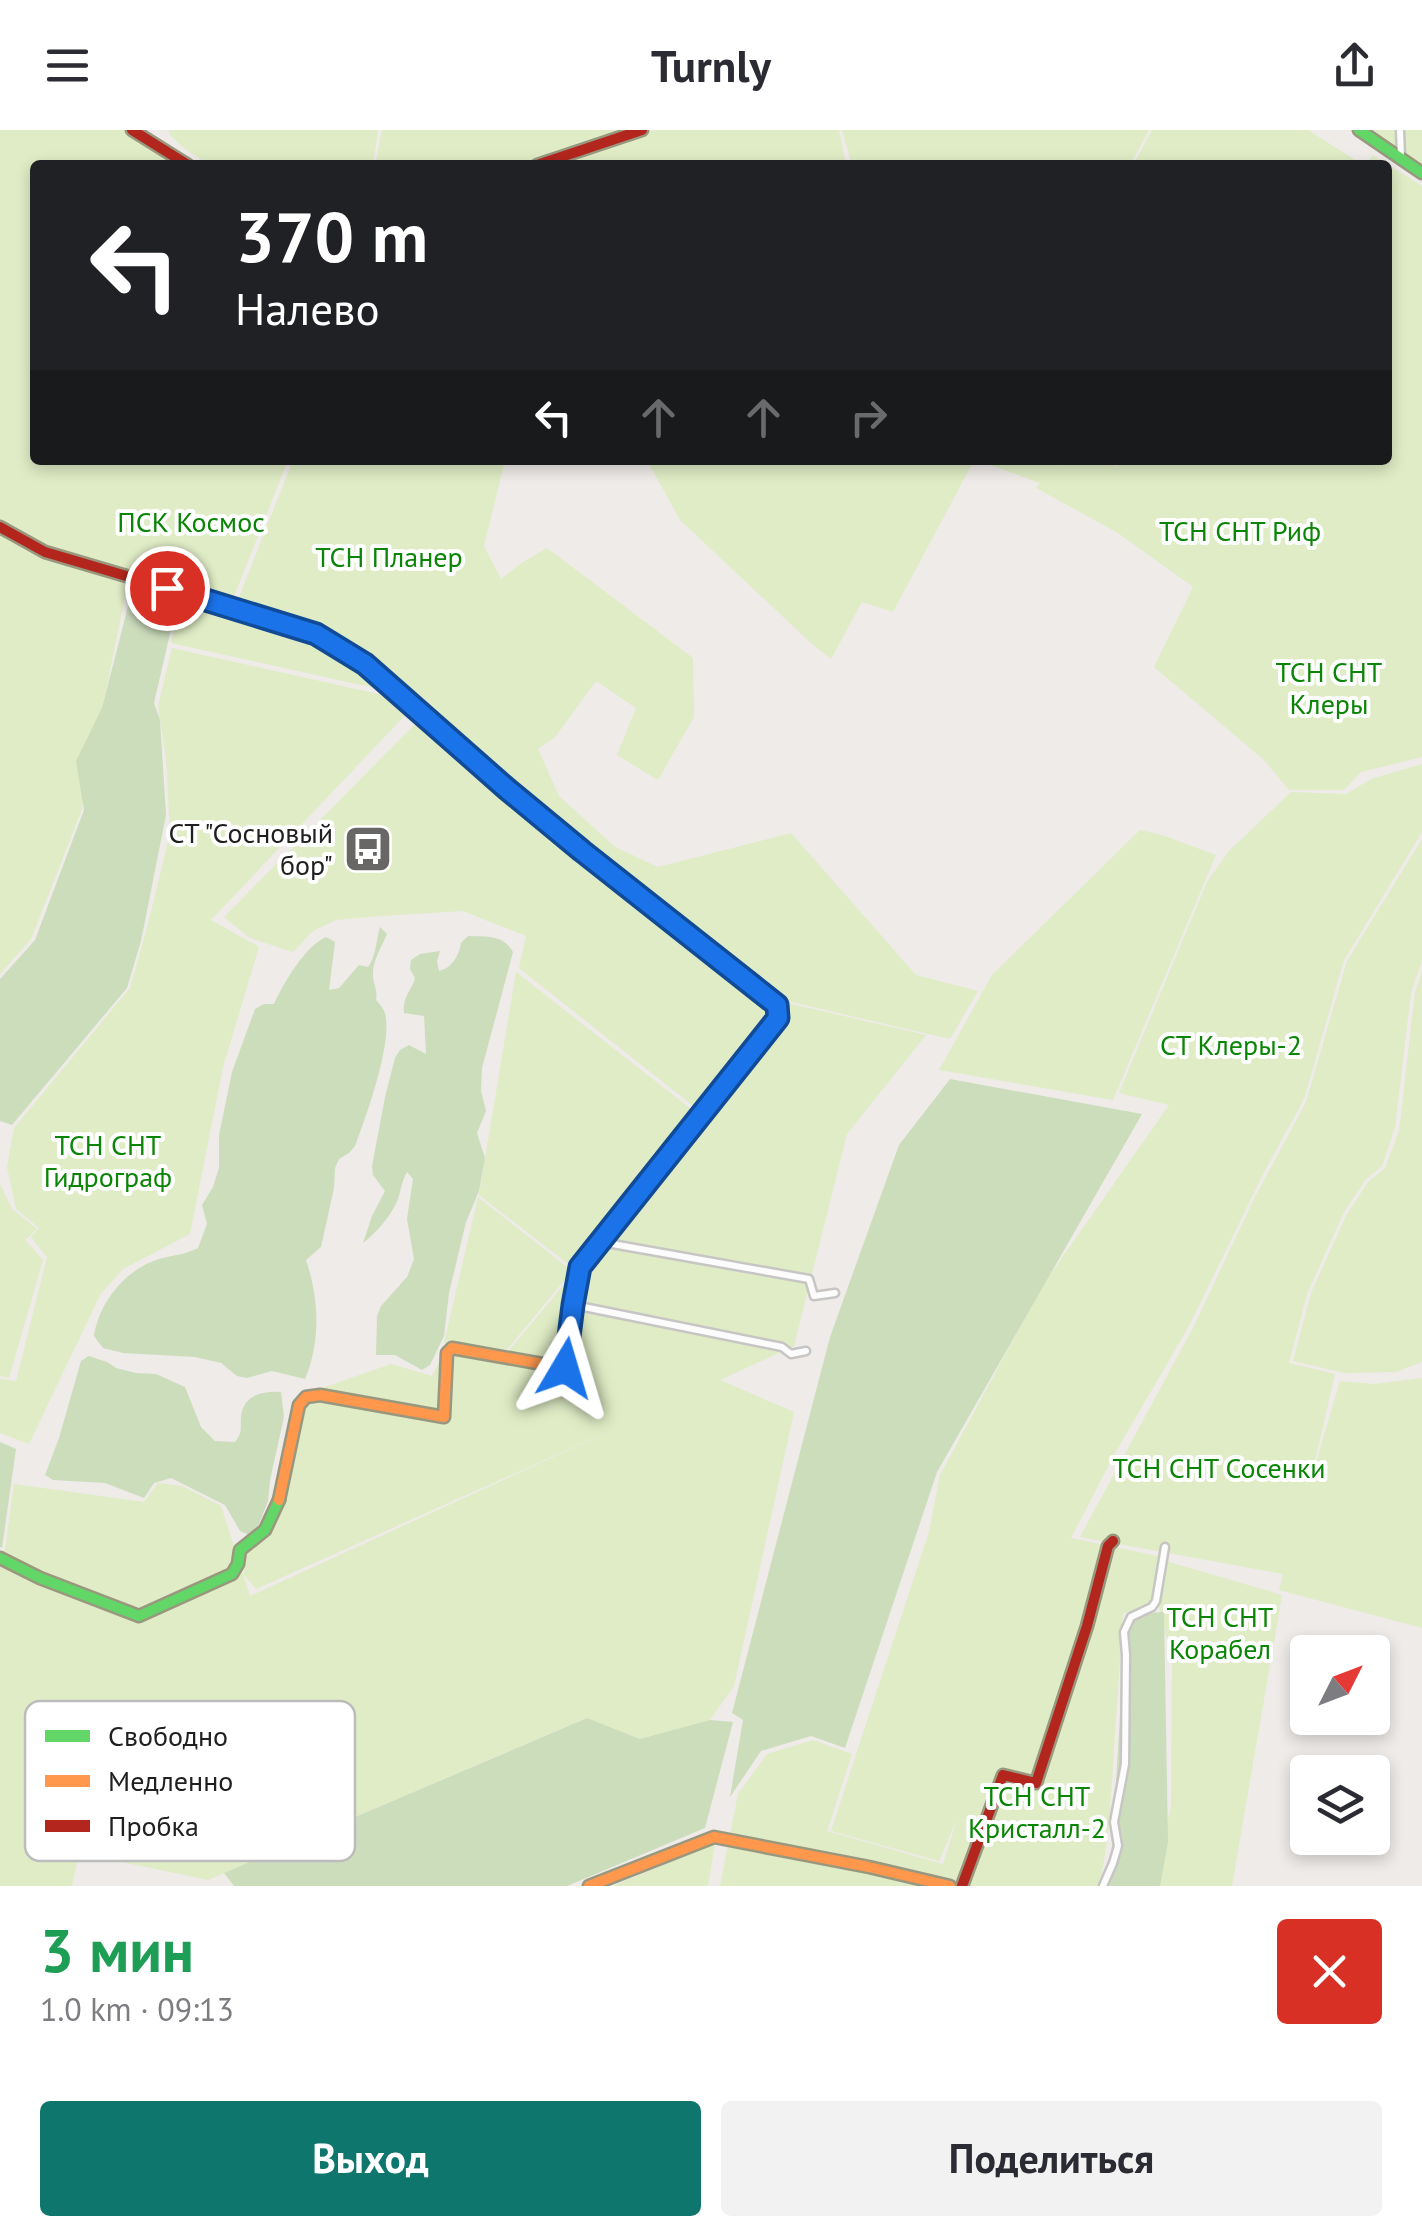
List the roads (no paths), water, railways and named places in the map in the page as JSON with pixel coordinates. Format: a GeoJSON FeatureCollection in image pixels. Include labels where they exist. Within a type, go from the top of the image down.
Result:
{"type":"FeatureCollection","features":[{"type":"Feature","properties":{"kind":"street"},"geometry":{"type":"LineString","coordinates":[[132,130],[180,160]]}},
{"type":"Feature","properties":{"kind":"street"},"geometry":{"type":"LineString","coordinates":[[552,160],[642,130]]}},
{"type":"Feature","properties":{"kind":"street"},"geometry":{"type":"LineString","coordinates":[[1359,130],[1422,173]]}},
{"type":"Feature","properties":{"kind":"street"},"geometry":{"type":"LineString","coordinates":[[1400,130],[1401,159]]}},
{"type":"Feature","properties":{"kind":"street"},"geometry":{"type":"LineString","coordinates":[[0,527],[45,552],[316,634],[365,664],[507,789],[777,1005],[778,1018],[580,1267],[565,1368],[452,1348],[446,1353],[444,1417],[320,1395],[306,1396],[298,1404],[279,1500],[268,1527],[240,1550],[232,1574],[139,1616],[40,1578],[0,1558]]}},
{"type":"Feature","properties":{"kind":"street"},"geometry":{"type":"LineString","coordinates":[[600,1242],[809,1279],[814,1296],[835,1292]]}},
{"type":"Feature","properties":{"kind":"street"},"geometry":{"type":"LineString","coordinates":[[573,1305],[782,1348],[791,1354],[806,1351]]}},
{"type":"Feature","properties":{"kind":"street"},"geometry":{"type":"LineString","coordinates":[[962,1886],[1003,1775],[1036,1783],[1113,1540]]}},
{"type":"Feature","properties":{"kind":"street"},"geometry":{"type":"LineString","coordinates":[[1103,1886],[1118,1846],[1114,1822],[1125,1764],[1124,1632],[1131,1618],[1156,1601],[1165,1548]]}},
{"type":"Feature","properties":{"kind":"street"},"geometry":{"type":"LineString","coordinates":[[589,1886],[714,1837],[950,1886]]}},
{"type":"Feature","properties":{"kind":"place","name":"СТ \"Сосновый бор\""},"geometry":{"type":"Point","coordinates":[368,849]}},
{"type":"Feature","properties":{"kind":"park label","name":"ПСК Космос"},"geometry":{"type":"Point","coordinates":[191,522]}},
{"type":"Feature","properties":{"kind":"park label","name":"ТСН СНТ Риф"},"geometry":{"type":"Point","coordinates":[1240,531]}},
{"type":"Feature","properties":{"kind":"park label","name":"ТСН Планер"},"geometry":{"type":"Point","coordinates":[389,557]}},
{"type":"Feature","properties":{"kind":"park label","name":"ТСН СНТ Клеры"},"geometry":{"type":"Point","coordinates":[1329,688]}},
{"type":"Feature","properties":{"kind":"park label","name":"СТ Клеры-2"},"geometry":{"type":"Point","coordinates":[1231,1045]}},
{"type":"Feature","properties":{"kind":"park label","name":"ТСН СНТ Гидрограф"},"geometry":{"type":"Point","coordinates":[108,1161]}},
{"type":"Feature","properties":{"kind":"park label","name":"ТСН СНТ Сосенки"},"geometry":{"type":"Point","coordinates":[1219,1468]}},
{"type":"Feature","properties":{"kind":"park label","name":"ТСН СНТ Корабел"},"geometry":{"type":"Point","coordinates":[1220,1633]}},
{"type":"Feature","properties":{"kind":"park label","name":"ТСН СНТ Кристалл-2"},"geometry":{"type":"Point","coordinates":[1037,1812]}}]}
